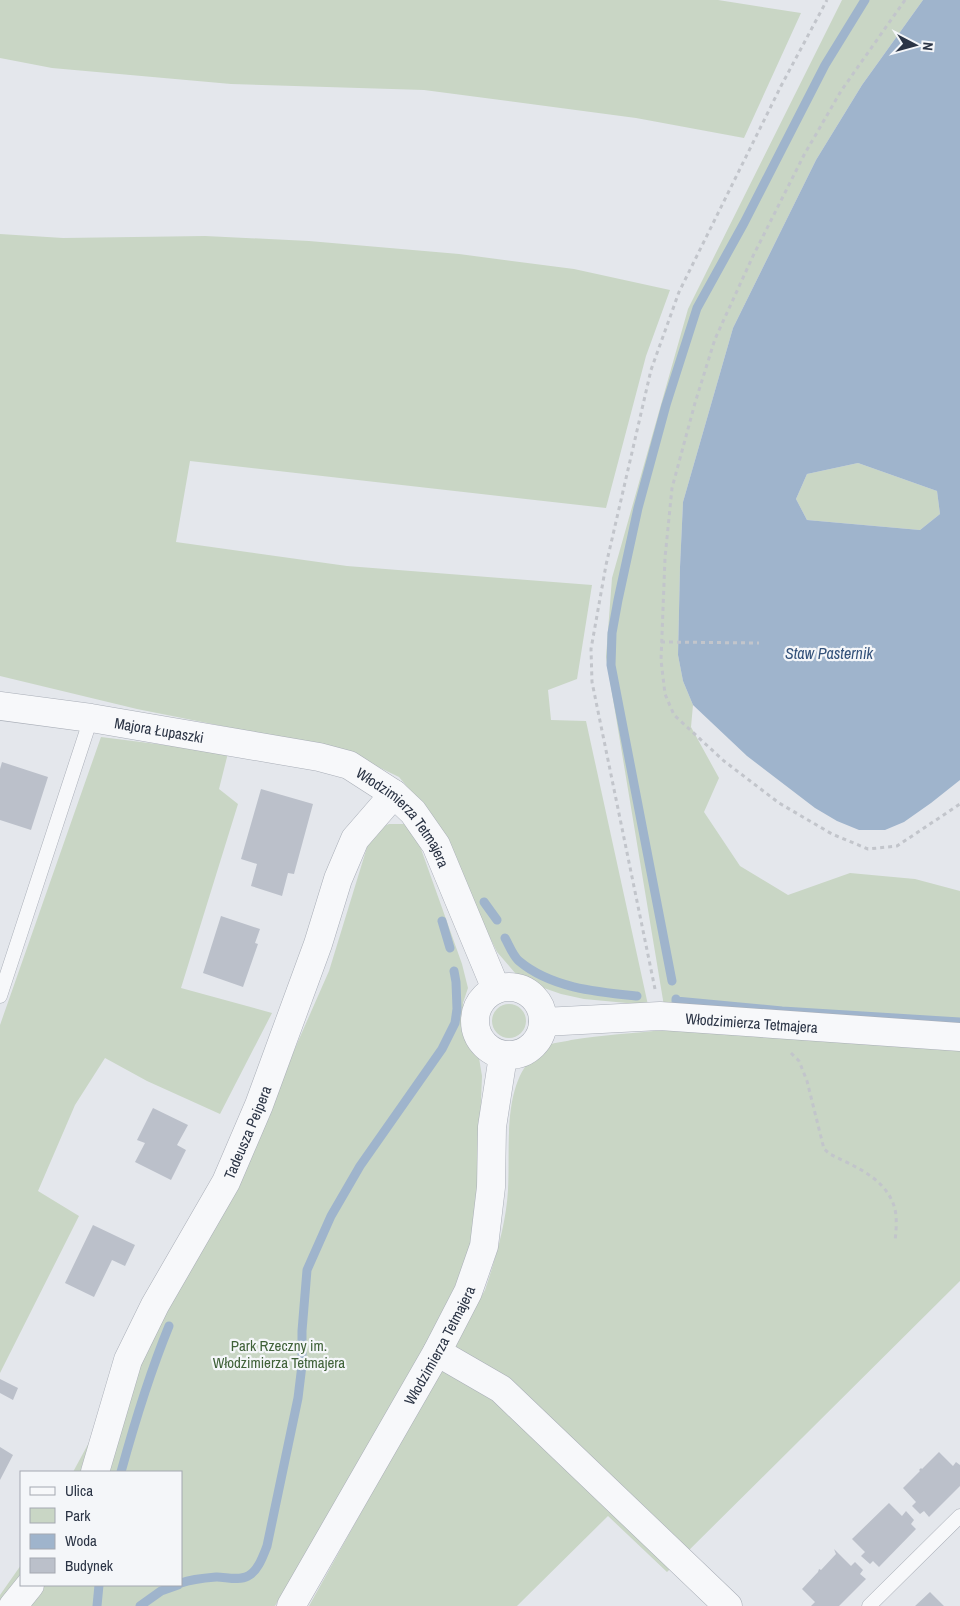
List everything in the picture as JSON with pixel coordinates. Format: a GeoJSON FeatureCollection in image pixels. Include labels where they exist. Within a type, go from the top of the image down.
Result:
{"type":"FeatureCollection","features":[{"type":"Feature","properties":{"kind":"street","name":"Majora Łupaszki"},"geometry":{"type":"LineString","coordinates":[[0,706],[91,718],[319,757]]}},
{"type":"Feature","properties":{"kind":"street","name":"Włodzimierza Tetmajera"},"geometry":{"type":"LineString","coordinates":[[319,757],[349,765],[394,794],[413,812],[436,845],[496,989]]}},
{"type":"Feature","properties":{"kind":"street","name":"Tadeusza Peipera"},"geometry":{"type":"LineString","coordinates":[[95,1471],[128,1360],[155,1305],[226,1182],[259,1106],[318,944],[338,879],[355,839],[394,794]]}},
{"type":"Feature","properties":{"kind":"street"},"geometry":{"type":"LineString","coordinates":[[507,987],[518,988],[529,993],[542,1011],[543,1022],[541,1034],[535,1044],[526,1052],[515,1056],[503,1056],[492,1052],[483,1045],[477,1036],[474,1025],[479,1003],[486,995],[496,989],[507,987]]}},
{"type":"Feature","properties":{"kind":"street","name":"Włodzimierza Tetmajera"},"geometry":{"type":"LineString","coordinates":[[543,1022],[660,1016],[960,1037]]}},
{"type":"Feature","properties":{"kind":"street","name":"Włodzimierza Tetmajera"},"geometry":{"type":"LineString","coordinates":[[291,1606],[437,1352],[468,1292],[484,1246],[491,1186],[492,1127],[503,1056]]}},
{"type":"Feature","properties":{"kind":"street"},"geometry":{"type":"LineString","coordinates":[[437,1352],[501,1389],[728,1606]]}},
{"type":"Feature","properties":{"kind":"street"},"geometry":{"type":"LineString","coordinates":[[14,1606],[29,1586]]}},
{"type":"Feature","properties":{"kind":"lane"},"geometry":{"type":"LineString","coordinates":[[0,996],[91,718]]}},
{"type":"Feature","properties":{"kind":"lane"},"geometry":{"type":"LineString","coordinates":[[869,1606],[960,1516]]}},
{"type":"Feature","properties":{"kind":"path"},"geometry":{"type":"LineString","coordinates":[[660,1016],[592,682],[591,649],[606,565],[651,370],[679,292],[781,86],[827,0]]}},
{"type":"Feature","properties":{"kind":"path"},"geometry":{"type":"LineString","coordinates":[[905,0],[836,99],[804,155],[753,256],[715,339],[672,488],[664,558],[661,660],[666,694],[674,715],[724,760],[779,803],[832,834],[868,849],[897,846],[960,804]]}},
{"type":"Feature","properties":{"kind":"path"},"geometry":{"type":"LineString","coordinates":[[661,642],[759,643]]}},
{"type":"Feature","properties":{"kind":"path"},"geometry":{"type":"LineString","coordinates":[[757,1022],[799,1061],[813,1100],[824,1149],[872,1176],[894,1203],[896,1217],[895,1242]]}},
{"type":"Feature","properties":{"kind":"green space"},"geometry":{"type":"Polygon","coordinates":[[[0,0],[718,0],[801,13],[744,138],[636,118],[424,90],[231,84],[52,68],[0,58],[0,0]]]}},
{"type":"Feature","properties":{"kind":"green space"},"geometry":{"type":"Polygon","coordinates":[[[842,0],[923,0],[862,85],[816,160],[733,328],[683,502],[678,655],[683,681],[693,705],[691,727],[719,778],[704,812],[740,866],[788,895],[850,873],[915,879],[960,891],[960,1025],[664,1006],[606,657],[612,578],[688,309],[842,0]]]}},
{"type":"Feature","properties":{"kind":"green space"},"geometry":{"type":"Polygon","coordinates":[[[0,234],[63,238],[205,236],[309,241],[459,254],[574,269],[670,290],[646,356],[606,508],[190,461],[176,542],[347,566],[592,585],[577,679],[548,690],[551,720],[586,721],[648,1005],[584,999],[561,994],[541,987],[516,974],[497,952],[429,813],[399,777],[343,750],[137,709],[0,676],[0,234]]]}},
{"type":"Feature","properties":{"kind":"green space"},"geometry":{"type":"Polygon","coordinates":[[[858,463],[937,491],[940,514],[920,530],[807,520],[796,499],[807,474],[858,463]]]}},
{"type":"Feature","properties":{"kind":"green space"},"geometry":{"type":"Polygon","coordinates":[[[101,737],[228,753],[219,789],[238,804],[181,988],[272,1013],[220,1114],[147,1081],[105,1058],[75,1105],[38,1191],[79,1216],[0,1373],[0,1025],[101,737]]]}},
{"type":"Feature","properties":{"kind":"green space","name":"Park Rzeczny im. Włodzimierza Tetmajera"},"geometry":{"type":"Polygon","coordinates":[[[389,824],[407,824],[415,832],[462,964],[468,988],[463,1003],[469,1036],[478,1052],[482,1076],[476,1228],[454,1291],[424,1355],[275,1606],[0,1606],[0,1595],[20,1566],[20,1586],[182,1586],[182,1471],[74,1471],[171,1291],[230,1196],[329,971],[372,831],[389,824]]]}},
{"type":"Feature","properties":{"kind":"green space"},"geometry":{"type":"Polygon","coordinates":[[[509,1004],[516,1005],[521,1009],[525,1014],[525,1028],[521,1033],[516,1037],[509,1038],[502,1037],[497,1033],[493,1028],[492,1021],[493,1014],[497,1009],[502,1005],[509,1004]]]}},
{"type":"Feature","properties":{"kind":"green space"},"geometry":{"type":"Polygon","coordinates":[[[665,1030],[960,1048],[960,1281],[667,1572],[608,1516],[517,1606],[309,1606],[485,1290],[503,1228],[508,1190],[511,1110],[515,1090],[522,1072],[533,1057],[554,1043],[665,1030]]]}},
{"type":"Feature","properties":{"kind":"water","name":"Staw Pasternik"},"geometry":{"type":"Polygon","coordinates":[[[923,0],[960,0],[960,780],[904,822],[885,830],[859,830],[837,821],[815,808],[747,756],[693,705],[683,681],[678,655],[683,502],[733,328],[816,160],[862,85],[923,0]],[[858,463],[807,474],[796,499],[807,520],[920,530],[940,514],[937,491],[858,463]]]}},
{"type":"Feature","properties":{"kind":"building"},"geometry":{"type":"Polygon","coordinates":[[[2,762],[48,777],[31,830],[0,820],[0,769],[2,762]]]}},
{"type":"Feature","properties":{"kind":"building"},"geometry":{"type":"Polygon","coordinates":[[[261,789],[313,804],[294,874],[288,873],[282,896],[251,886],[257,864],[241,859],[261,789]]]}},
{"type":"Feature","properties":{"kind":"building"},"geometry":{"type":"Polygon","coordinates":[[[221,916],[260,929],[255,943],[258,944],[243,987],[203,973],[221,916]]]}},
{"type":"Feature","properties":{"kind":"building"},"geometry":{"type":"Polygon","coordinates":[[[153,1108],[188,1125],[177,1145],[186,1150],[171,1180],[135,1162],[145,1143],[137,1140],[153,1108]]]}},
{"type":"Feature","properties":{"kind":"building"},"geometry":{"type":"Polygon","coordinates":[[[93,1225],[135,1245],[125,1266],[112,1260],[94,1297],[65,1283],[93,1225]]]}},
{"type":"Feature","properties":{"kind":"building"},"geometry":{"type":"Polygon","coordinates":[[[0,1379],[18,1388],[13,1400],[0,1393],[0,1379]]]}},
{"type":"Feature","properties":{"kind":"building"},"geometry":{"type":"Polygon","coordinates":[[[0,1447],[13,1455],[0,1480],[0,1447]]]}},
{"type":"Feature","properties":{"kind":"building"},"geometry":{"type":"Polygon","coordinates":[[[939,1452],[953,1466],[956,1462],[960,1465],[960,1486],[929,1517],[924,1511],[920,1514],[912,1506],[916,1502],[903,1488],[939,1452]]]}},
{"type":"Feature","properties":{"kind":"building"},"geometry":{"type":"Polygon","coordinates":[[[889,1503],[902,1516],[906,1511],[914,1520],[911,1524],[916,1529],[879,1567],[873,1561],[870,1564],[861,1556],[865,1552],[852,1539],[889,1503]]]}},
{"type":"Feature","properties":{"kind":"building"},"geometry":{"type":"Polygon","coordinates":[[[834,1549],[851,1566],[855,1562],[863,1570],[860,1574],[866,1579],[839,1606],[811,1606],[815,1602],[802,1589],[819,1569],[821,1570],[836,1554],[834,1549]]]}},
{"type":"Feature","properties":{"kind":"building"},"geometry":{"type":"Polygon","coordinates":[[[930,1592],[944,1606],[915,1606],[930,1592]]]}},
{"type":"Feature","properties":{"kind":"waterway"},"geometry":{"type":"LineString","coordinates":[[672,981],[611,665],[612,633],[618,600],[638,508],[666,405],[697,308],[744,223],[825,65],[865,0]]}},
{"type":"Feature","properties":{"kind":"waterway"},"geometry":{"type":"LineString","coordinates":[[484,902],[497,920]]}},
{"type":"Feature","properties":{"kind":"waterway"},"geometry":{"type":"LineString","coordinates":[[442,921],[450,948]]}},
{"type":"Feature","properties":{"kind":"waterway"},"geometry":{"type":"LineString","coordinates":[[505,938],[519,961],[545,977],[575,987],[637,996]]}},
{"type":"Feature","properties":{"kind":"waterway"},"geometry":{"type":"LineString","coordinates":[[182,1583],[212,1577],[237,1579],[244,1577],[252,1574],[262,1559],[267,1546],[298,1398],[302,1365],[302,1331],[307,1270],[331,1216],[360,1166],[442,1049],[455,1023],[457,1009],[454,971]]}},
{"type":"Feature","properties":{"kind":"waterway"},"geometry":{"type":"LineString","coordinates":[[676,999],[676,1001],[782,1011],[960,1022]]}},
{"type":"Feature","properties":{"kind":"waterway"},"geometry":{"type":"LineString","coordinates":[[121,1471],[143,1398],[169,1326]]}},
{"type":"Feature","properties":{"kind":"waterway"},"geometry":{"type":"LineString","coordinates":[[97,1606],[99,1586]]}},
{"type":"Feature","properties":{"kind":"waterway"},"geometry":{"type":"LineString","coordinates":[[140,1606],[161,1591],[175,1586]]}}]}
